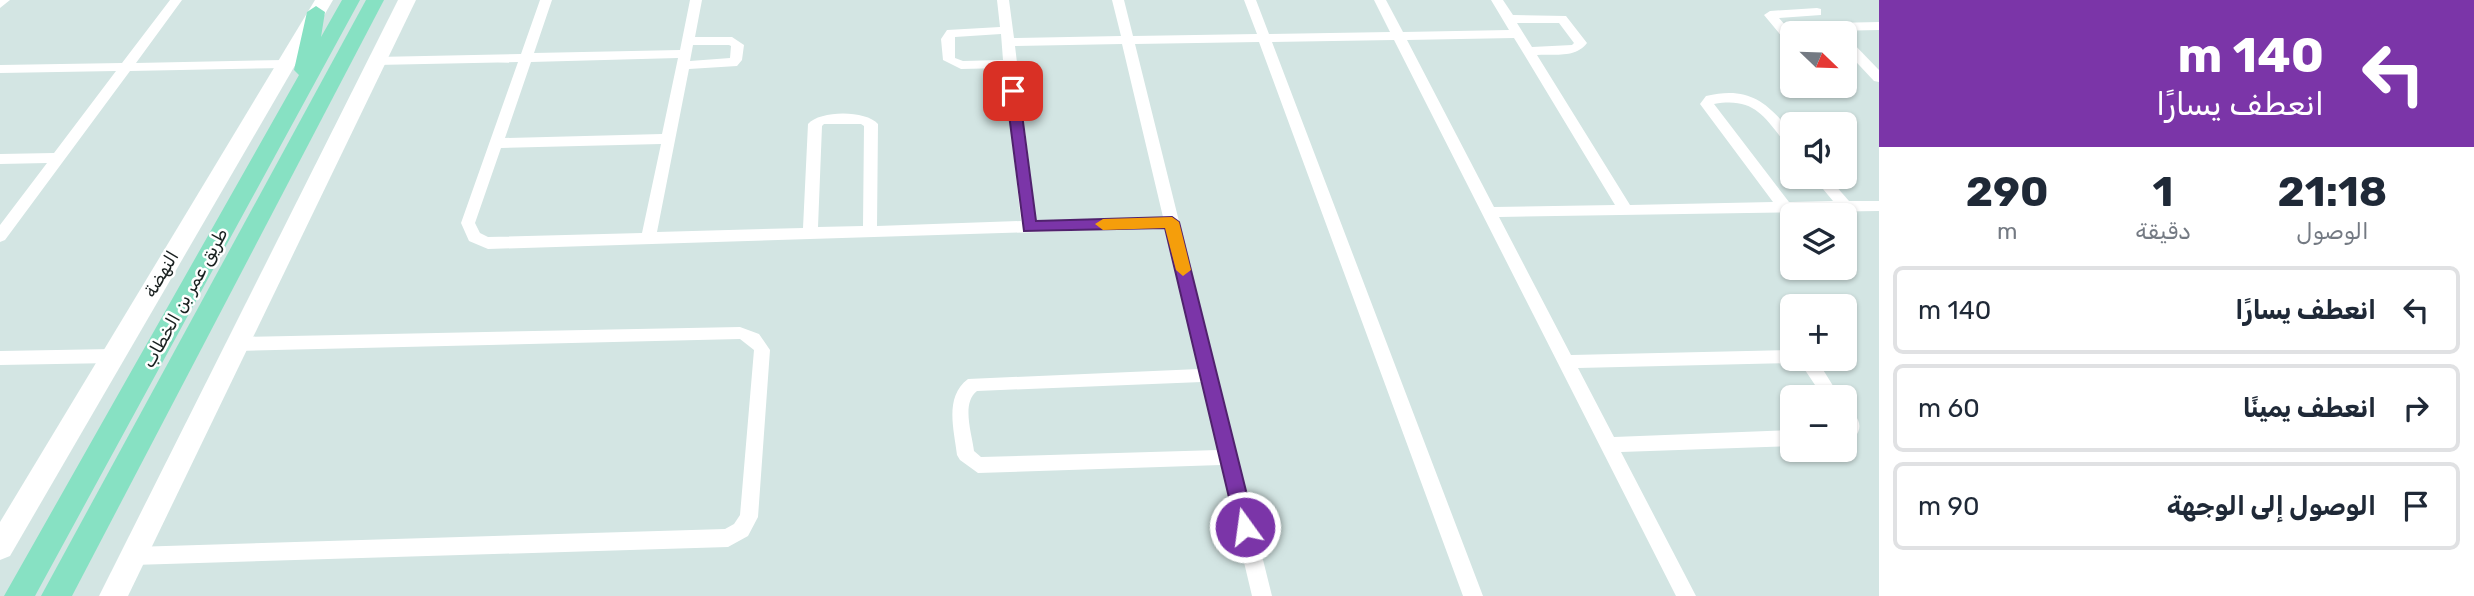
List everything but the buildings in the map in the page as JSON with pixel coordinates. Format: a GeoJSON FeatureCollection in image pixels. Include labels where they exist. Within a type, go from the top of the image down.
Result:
{"type":"FeatureCollection","features":[{"type":"Feature","properties":{"kind":"main road","name":"طريق عمر بن الخطاب"},"geometry":{"type":"LineString","coordinates":[[19,596],[351,0]]}},
{"type":"Feature","properties":{"kind":"main road","name":"طريق عمر بن الخطاب"},"geometry":{"type":"LineString","coordinates":[[56,596],[375,0]]}},
{"type":"Feature","properties":{"kind":"main road"},"geometry":{"type":"LineString","coordinates":[[291,156],[338,100],[393,0]]}},
{"type":"Feature","properties":{"kind":"main road"},"geometry":{"type":"LineString","coordinates":[[113,596],[407,0]]}},
{"type":"Feature","properties":{"kind":"main road"},"geometry":{"type":"LineString","coordinates":[[298,96],[320,6]]}},
{"type":"Feature","properties":{"kind":"main road","name":"النهضة"},"geometry":{"type":"LineString","coordinates":[[0,547],[320,6]]}},
{"type":"Feature","properties":{"kind":"main road"},"geometry":{"type":"LineString","coordinates":[[68,596],[109,495]]}},
{"type":"Feature","properties":{"kind":"street"},"geometry":{"type":"LineString","coordinates":[[0,4],[4,0]]}},
{"type":"Feature","properties":{"kind":"street"},"geometry":{"type":"LineString","coordinates":[[0,236],[176,0]]}},
{"type":"Feature","properties":{"kind":"street"},"geometry":{"type":"LineString","coordinates":[[546,0],[468,223],[470,232],[477,240],[488,243],[1172,222]]}},
{"type":"Feature","properties":{"kind":"street"},"geometry":{"type":"LineString","coordinates":[[649,237],[696,0]]}},
{"type":"Feature","properties":{"kind":"street"},"geometry":{"type":"LineString","coordinates":[[1003,0],[1029,227]]}},
{"type":"Feature","properties":{"kind":"street"},"geometry":{"type":"LineString","coordinates":[[1118,0],[1262,596]]}},
{"type":"Feature","properties":{"kind":"street"},"geometry":{"type":"LineString","coordinates":[[1250,0],[1474,596]]}},
{"type":"Feature","properties":{"kind":"street"},"geometry":{"type":"LineString","coordinates":[[1380,0],[1686,596]]}},
{"type":"Feature","properties":{"kind":"street"},"geometry":{"type":"LineString","coordinates":[[1497,0],[1626,210]]}},
{"type":"Feature","properties":{"kind":"street"},"geometry":{"type":"LineString","coordinates":[[1806,0],[1826,21]]}},
{"type":"Feature","properties":{"kind":"street"},"geometry":{"type":"LineString","coordinates":[[1780,27],[1770,15],[1817,12]]}},
{"type":"Feature","properties":{"kind":"street"},"geometry":{"type":"LineString","coordinates":[[1508,19],[1562,19],[1581,43],[1576,49],[1528,51]]}},
{"type":"Feature","properties":{"kind":"street"},"geometry":{"type":"LineString","coordinates":[[1857,28],[1879,26]]}},
{"type":"Feature","properties":{"kind":"street"},"geometry":{"type":"LineString","coordinates":[[1010,64],[961,65],[948,60],[947,39],[951,33],[1128,41],[1518,34]]}},
{"type":"Feature","properties":{"kind":"street"},"geometry":{"type":"LineString","coordinates":[[376,61],[685,53]]}},
{"type":"Feature","properties":{"kind":"street"},"geometry":{"type":"LineString","coordinates":[[1857,55],[1879,78]]}},
{"type":"Feature","properties":{"kind":"street"},"geometry":{"type":"LineString","coordinates":[[0,69],[285,64]]}},
{"type":"Feature","properties":{"kind":"street"},"geometry":{"type":"LineString","coordinates":[[1780,128],[1758,101],[1745,97],[1711,99],[1707,104],[1781,203]]}},
{"type":"Feature","properties":{"kind":"street"},"geometry":{"type":"LineString","coordinates":[[810,233],[815,124],[821,120],[864,119],[871,124],[870,232]]}},
{"type":"Feature","properties":{"kind":"street"},"geometry":{"type":"LineString","coordinates":[[496,144],[669,139]]}},
{"type":"Feature","properties":{"kind":"street"},"geometry":{"type":"LineString","coordinates":[[0,159],[59,158]]}},
{"type":"Feature","properties":{"kind":"street"},"geometry":{"type":"LineString","coordinates":[[1831,189],[1843,203]]}},
{"type":"Feature","properties":{"kind":"street"},"geometry":{"type":"LineString","coordinates":[[1857,206],[1879,206]]}},
{"type":"Feature","properties":{"kind":"street"},"geometry":{"type":"LineString","coordinates":[[1488,212],[1780,208]]}},
{"type":"Feature","properties":{"kind":"street"},"geometry":{"type":"LineString","coordinates":[[133,556],[728,538],[741,530],[749,517],[762,350],[758,341],[740,332],[237,344]]}},
{"type":"Feature","properties":{"kind":"street"},"geometry":{"type":"LineString","coordinates":[[0,358],[113,356]]}},
{"type":"Feature","properties":{"kind":"street"},"geometry":{"type":"LineString","coordinates":[[1566,362],[1780,357]]}},
{"type":"Feature","properties":{"kind":"street"},"geometry":{"type":"LineString","coordinates":[[1209,375],[974,384],[968,386],[960,398],[965,455],[978,464],[1228,457]]}},
{"type":"Feature","properties":{"kind":"street"},"geometry":{"type":"LineString","coordinates":[[1608,445],[1780,438]]}},
{"type":"Feature","properties":{"kind":"slow traffic"},"geometry":{"type":"LineString","coordinates":[[1103,224],[1172,222],[1183,270]]}},
{"type":"Feature","properties":{"kind":"route"},"geometry":{"type":"LineString","coordinates":[[1013,91],[1029,227],[1172,222],[1245,527]]}}]}
